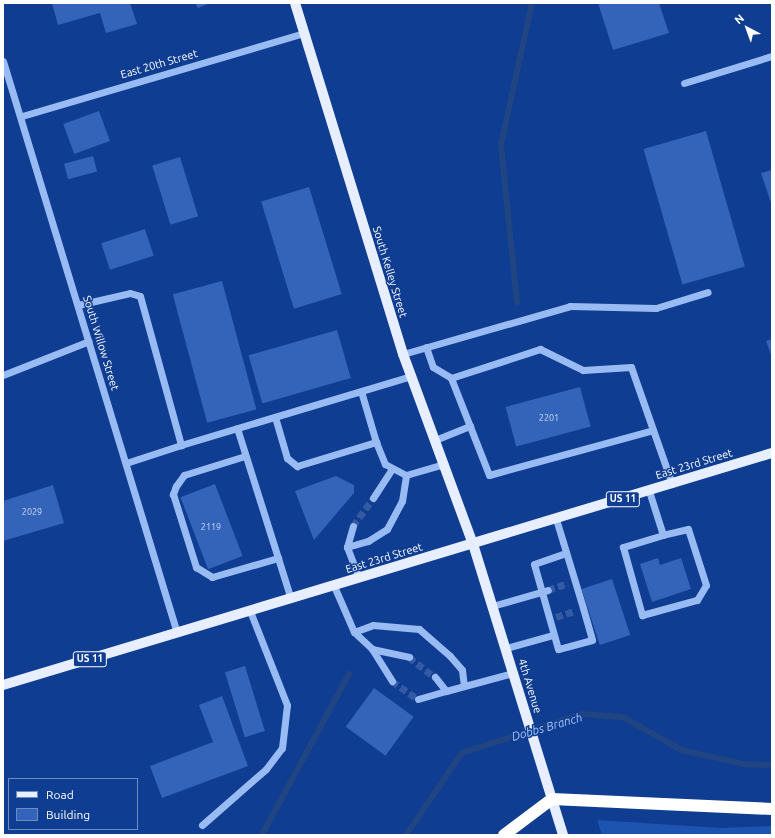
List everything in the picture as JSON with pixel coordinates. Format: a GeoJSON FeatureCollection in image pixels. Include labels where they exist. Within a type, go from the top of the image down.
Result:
{"type":"FeatureCollection","features":[{"type":"Feature","properties":{"kind":"highway"},"geometry":{"type":"LineString","coordinates":[[504,835],[552,799],[772,810]]}},
{"type":"Feature","properties":{"kind":"main road","name":"South Kelley Street"},"geometry":{"type":"LineString","coordinates":[[295,3],[403,354],[473,544]]}},
{"type":"Feature","properties":{"kind":"main road","name":"East 23rd Street"},"geometry":{"type":"LineString","coordinates":[[3,685],[772,453]]}},
{"type":"Feature","properties":{"kind":"main road","name":"4th Avenue"},"geometry":{"type":"LineString","coordinates":[[473,544],[563,835]]}},
{"type":"Feature","properties":{"kind":"street","name":"East 20th Street"},"geometry":{"type":"LineString","coordinates":[[22,116],[304,33]]}},
{"type":"Feature","properties":{"kind":"street"},"geometry":{"type":"LineString","coordinates":[[684,83],[772,56]]}},
{"type":"Feature","properties":{"kind":"street","name":"South Willow Street"},"geometry":{"type":"LineString","coordinates":[[3,61],[22,116],[177,633]]}},
{"type":"Feature","properties":{"kind":"street"},"geometry":{"type":"LineString","coordinates":[[403,354],[570,306],[656,308],[708,292]]}},
{"type":"Feature","properties":{"kind":"street"},"geometry":{"type":"LineString","coordinates":[[78,305],[130,293],[140,296],[181,445]]}},
{"type":"Feature","properties":{"kind":"street"},"geometry":{"type":"LineString","coordinates":[[3,374],[89,341]]}},
{"type":"Feature","properties":{"kind":"street"},"geometry":{"type":"LineString","coordinates":[[426,347],[433,367],[451,378],[489,475],[653,430]]}},
{"type":"Feature","properties":{"kind":"street"},"geometry":{"type":"LineString","coordinates":[[451,378],[540,349],[583,370],[631,367],[672,484]]}},
{"type":"Feature","properties":{"kind":"street"},"geometry":{"type":"LineString","coordinates":[[126,463],[411,376]]}},
{"type":"Feature","properties":{"kind":"street"},"geometry":{"type":"LineString","coordinates":[[361,392],[376,442],[385,464],[391,470],[406,475],[444,464]]}},
{"type":"Feature","properties":{"kind":"street"},"geometry":{"type":"LineString","coordinates":[[275,417],[287,458],[297,466],[376,442]]}},
{"type":"Feature","properties":{"kind":"street"},"geometry":{"type":"LineString","coordinates":[[435,440],[470,426]]}},
{"type":"Feature","properties":{"kind":"street"},"geometry":{"type":"LineString","coordinates":[[238,428],[245,456],[291,599]]}},
{"type":"Feature","properties":{"kind":"street"},"geometry":{"type":"LineString","coordinates":[[245,456],[195,470],[184,476],[176,486],[173,494],[196,567],[212,577],[278,558]]}},
{"type":"Feature","properties":{"kind":"street"},"geometry":{"type":"LineString","coordinates":[[373,498],[391,470]]}},
{"type":"Feature","properties":{"kind":"street"},"geometry":{"type":"LineString","coordinates":[[347,547],[368,541],[387,529],[402,501],[406,475]]}},
{"type":"Feature","properties":{"kind":"street"},"geometry":{"type":"LineString","coordinates":[[649,491],[663,535]]}},
{"type":"Feature","properties":{"kind":"street"},"geometry":{"type":"LineString","coordinates":[[556,519],[566,553],[571,582],[579,609],[592,640],[558,649],[553,635],[553,619],[545,591],[534,564],[566,553]]}},
{"type":"Feature","properties":{"kind":"street"},"geometry":{"type":"LineString","coordinates":[[353,526],[347,547],[359,578]]}},
{"type":"Feature","properties":{"kind":"street"},"geometry":{"type":"LineString","coordinates":[[688,529],[706,585],[697,600],[642,615],[623,547],[663,535],[688,529]]}},
{"type":"Feature","properties":{"kind":"street"},"geometry":{"type":"LineString","coordinates":[[334,586],[354,632],[372,649],[392,681]]}},
{"type":"Feature","properties":{"kind":"street"},"geometry":{"type":"LineString","coordinates":[[492,606],[545,591]]}},
{"type":"Feature","properties":{"kind":"street"},"geometry":{"type":"LineString","coordinates":[[202,825],[266,769],[282,748],[287,705],[250,611]]}},
{"type":"Feature","properties":{"kind":"street"},"geometry":{"type":"LineString","coordinates":[[354,632],[373,625],[419,629],[450,656],[462,670],[464,686]]}},
{"type":"Feature","properties":{"kind":"street"},"geometry":{"type":"LineString","coordinates":[[506,648],[553,635]]}},
{"type":"Feature","properties":{"kind":"street"},"geometry":{"type":"LineString","coordinates":[[372,649],[408,657]]}},
{"type":"Feature","properties":{"kind":"street"},"geometry":{"type":"LineString","coordinates":[[418,699],[513,673]]}},
{"type":"Feature","properties":{"kind":"street"},"geometry":{"type":"LineString","coordinates":[[435,677],[446,691]]}},
{"type":"Feature","properties":{"kind":"shaded area"},"geometry":{"type":"Polygon","coordinates":[[[597,820],[720,828],[772,826],[772,835],[602,835],[597,820]]]}},
{"type":"Feature","properties":{"kind":"building"},"geometry":{"type":"Polygon","coordinates":[[[52,3],[130,3],[137,24],[106,33],[100,13],[58,25],[52,3]]]}},
{"type":"Feature","properties":{"kind":"building"},"geometry":{"type":"Polygon","coordinates":[[[195,3],[210,3],[198,8],[195,3]]]}},
{"type":"Feature","properties":{"kind":"building"},"geometry":{"type":"Polygon","coordinates":[[[598,3],[659,3],[669,33],[613,50],[598,3]]]}},
{"type":"Feature","properties":{"kind":"building"},"geometry":{"type":"Polygon","coordinates":[[[99,111],[110,141],[74,154],[63,124],[99,111]]]}},
{"type":"Feature","properties":{"kind":"building"},"geometry":{"type":"Polygon","coordinates":[[[706,131],[745,267],[682,284],[644,149],[706,131]]]}},
{"type":"Feature","properties":{"kind":"building"},"geometry":{"type":"Polygon","coordinates":[[[93,156],[97,171],[68,179],[64,164],[93,156]]]}},
{"type":"Feature","properties":{"kind":"building"},"geometry":{"type":"Polygon","coordinates":[[[180,157],[198,216],[170,225],[152,165],[180,157]]]}},
{"type":"Feature","properties":{"kind":"building"},"geometry":{"type":"Polygon","coordinates":[[[772,170],[772,206],[761,173],[772,170]]]}},
{"type":"Feature","properties":{"kind":"building"},"geometry":{"type":"Polygon","coordinates":[[[309,187],[342,294],[294,309],[261,202],[309,187]]]}},
{"type":"Feature","properties":{"kind":"building"},"geometry":{"type":"Polygon","coordinates":[[[145,229],[154,256],[110,270],[101,243],[145,229]]]}},
{"type":"Feature","properties":{"kind":"building"},"geometry":{"type":"Polygon","coordinates":[[[222,281],[256,409],[207,423],[173,294],[222,281]]]}},
{"type":"Feature","properties":{"kind":"building"},"geometry":{"type":"Polygon","coordinates":[[[337,330],[351,378],[262,403],[249,355],[337,330]]]}},
{"type":"Feature","properties":{"kind":"building"},"geometry":{"type":"Polygon","coordinates":[[[772,339],[772,357],[766,341],[772,339]]]}},
{"type":"Feature","properties":{"kind":"building"},"geometry":{"type":"Polygon","coordinates":[[[580,387],[591,427],[516,447],[506,407],[580,387]]]}},
{"type":"Feature","properties":{"kind":"building"},"geometry":{"type":"Polygon","coordinates":[[[336,476],[354,485],[354,493],[314,540],[295,491],[336,476]]]}},
{"type":"Feature","properties":{"kind":"building"},"geometry":{"type":"Polygon","coordinates":[[[215,484],[243,556],[208,569],[180,497],[215,484]]]}},
{"type":"Feature","properties":{"kind":"building"},"geometry":{"type":"Polygon","coordinates":[[[53,485],[64,523],[3,541],[3,501],[53,485]]]}},
{"type":"Feature","properties":{"kind":"building"},"geometry":{"type":"Polygon","coordinates":[[[658,558],[660,565],[681,558],[691,589],[652,602],[640,564],[658,558]]]}},
{"type":"Feature","properties":{"kind":"building"},"geometry":{"type":"Polygon","coordinates":[[[612,579],[630,635],[600,645],[582,589],[612,579]]]}},
{"type":"Feature","properties":{"kind":"building"},"geometry":{"type":"Polygon","coordinates":[[[245,666],[265,731],[245,737],[225,672],[245,666]]]}},
{"type":"Feature","properties":{"kind":"building"},"geometry":{"type":"Polygon","coordinates":[[[374,688],[414,717],[385,756],[346,727],[374,688]]]}},
{"type":"Feature","properties":{"kind":"building"},"geometry":{"type":"Polygon","coordinates":[[[222,696],[248,766],[162,798],[150,766],[213,742],[199,705],[222,696]]]}},
{"type":"Feature","properties":{"kind":"waterway"},"geometry":{"type":"LineString","coordinates":[[517,303],[501,145],[532,3]]}},
{"type":"Feature","properties":{"kind":"waterway"},"geometry":{"type":"LineString","coordinates":[[262,835],[349,674]]}},
{"type":"Feature","properties":{"kind":"waterway","name":"Dobbs Branch"},"geometry":{"type":"LineString","coordinates":[[406,835],[462,753],[581,714],[623,717],[682,750],[743,764],[772,765]]}},
{"type":"Feature","properties":{"kind":"tunnel"},"geometry":{"type":"LineString","coordinates":[[353,526],[373,498]]}},
{"type":"Feature","properties":{"kind":"tunnel"},"geometry":{"type":"LineString","coordinates":[[548,590],[568,583]]}},
{"type":"Feature","properties":{"kind":"tunnel"},"geometry":{"type":"LineString","coordinates":[[556,617],[575,611]]}},
{"type":"Feature","properties":{"kind":"tunnel"},"geometry":{"type":"LineString","coordinates":[[409,657],[435,677]]}},
{"type":"Feature","properties":{"kind":"tunnel"},"geometry":{"type":"LineString","coordinates":[[392,681],[418,699]]}}]}
